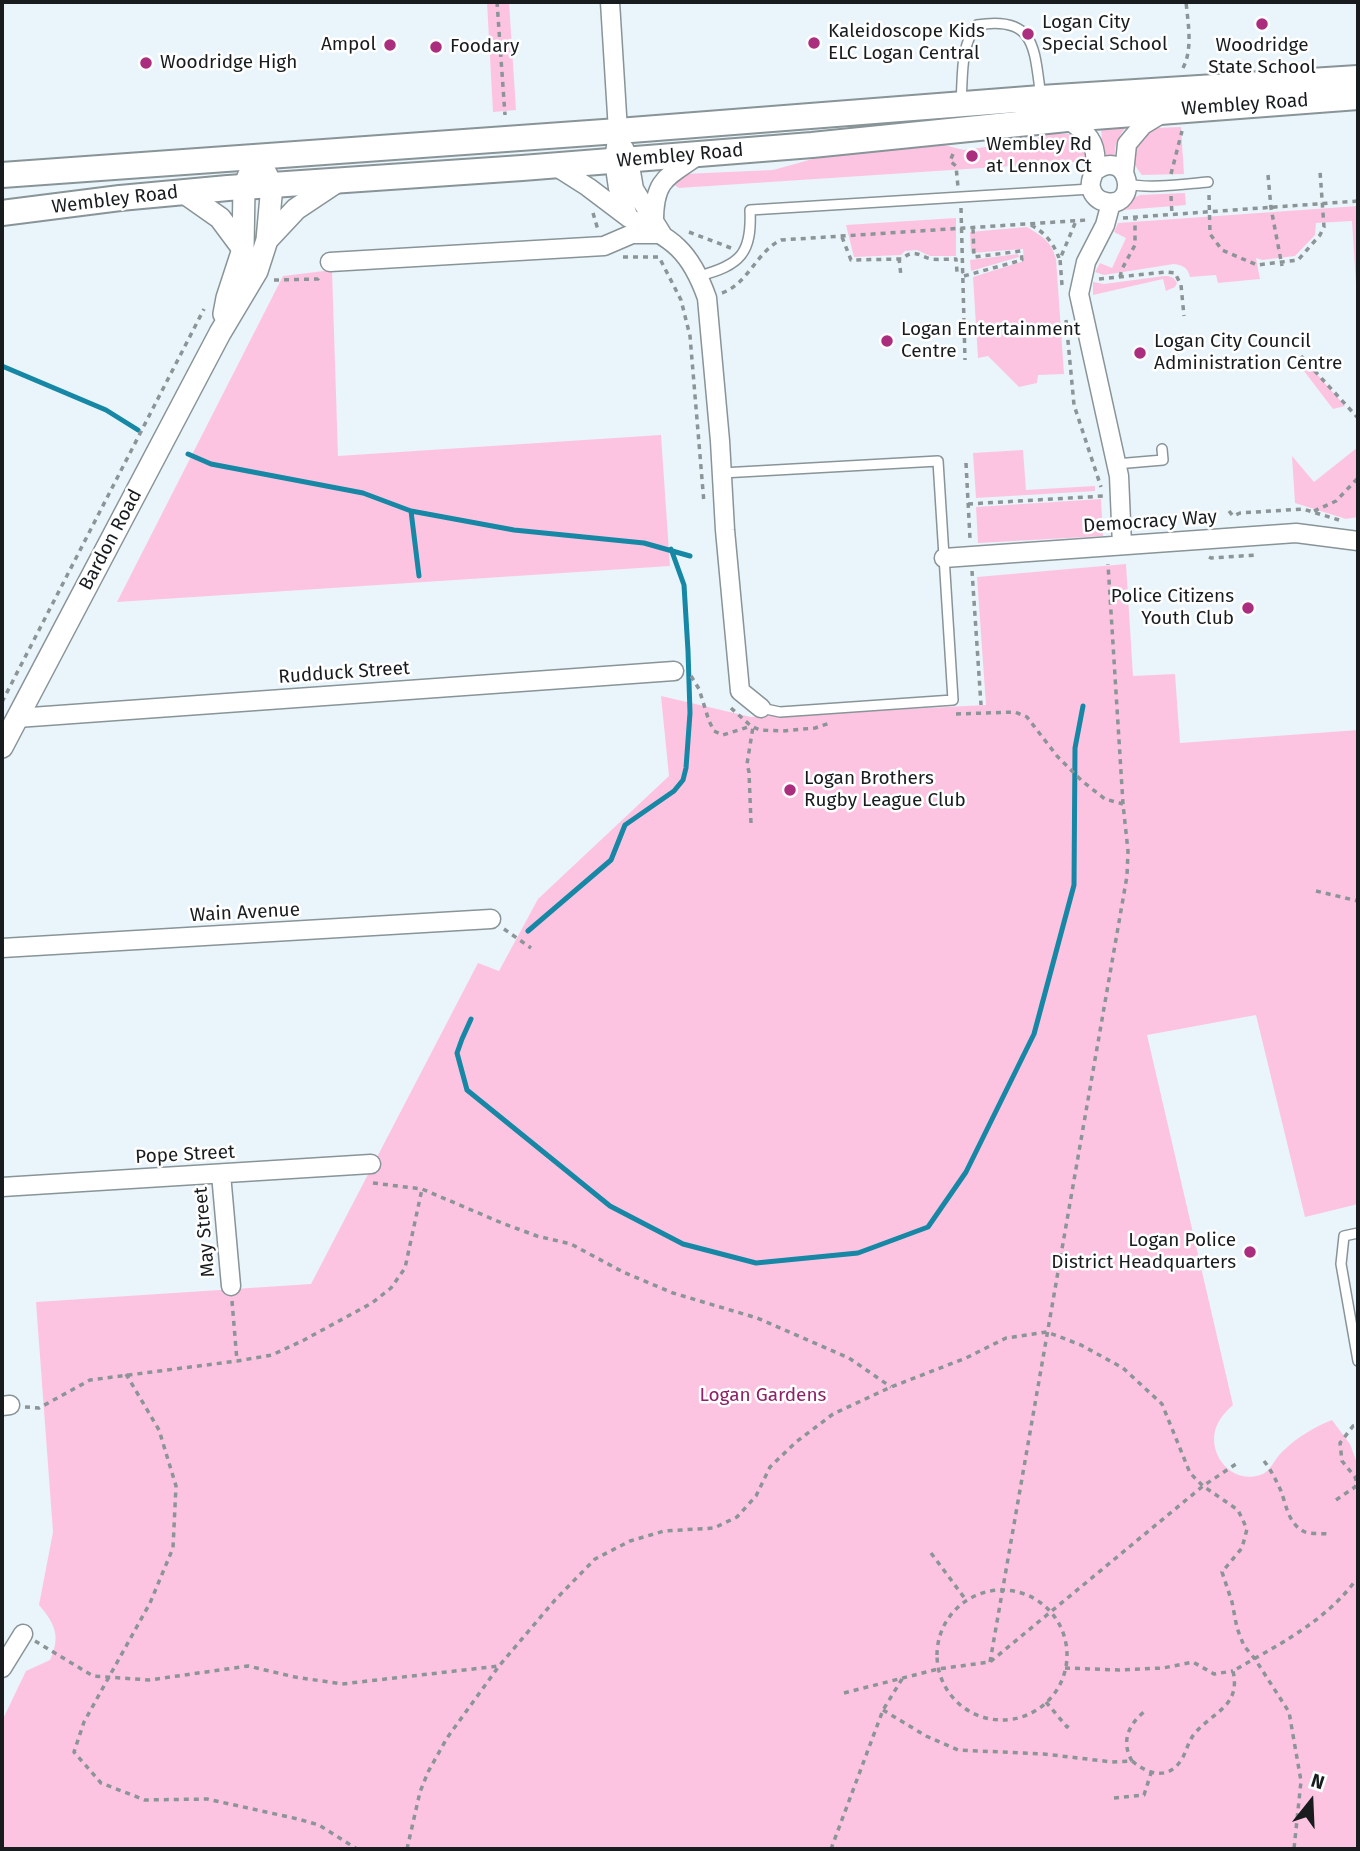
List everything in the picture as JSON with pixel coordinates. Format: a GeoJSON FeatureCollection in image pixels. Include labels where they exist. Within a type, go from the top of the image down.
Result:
{"type":"FeatureCollection","features":[{"type":"Feature","properties":{"kind":"main road","name":"Wembley Road"},"geometry":{"type":"LineString","coordinates":[[2,175],[1041,98],[1358,78]]}},
{"type":"Feature","properties":{"kind":"main road","name":"Wembley Road"},"geometry":{"type":"LineString","coordinates":[[2,213],[183,192],[848,142],[1067,119],[1174,120],[1358,97]]}},
{"type":"Feature","properties":{"kind":"street"},"geometry":{"type":"LineString","coordinates":[[611,2],[621,160],[618,188],[629,218]]}},
{"type":"Feature","properties":{"kind":"street"},"geometry":{"type":"LineString","coordinates":[[1067,119],[1087,133],[1095,150],[1095,171],[1090,183],[1091,189],[1109,211]]}},
{"type":"Feature","properties":{"kind":"street"},"geometry":{"type":"LineString","coordinates":[[1115,546],[1119,476],[1079,294],[1086,262],[1109,211],[1127,190],[1127,144],[1143,125],[1174,120]]}},
{"type":"Feature","properties":{"kind":"street"},"geometry":{"type":"LineString","coordinates":[[658,227],[654,204],[657,190],[672,174],[700,154]]}},
{"type":"Feature","properties":{"kind":"street"},"geometry":{"type":"LineString","coordinates":[[257,156],[272,185]]}},
{"type":"Feature","properties":{"kind":"street","name":"Bardon Road"},"geometry":{"type":"LineString","coordinates":[[220,333],[227,298],[243,248],[244,187],[257,156]]}},
{"type":"Feature","properties":{"kind":"street"},"geometry":{"type":"LineString","coordinates":[[621,160],[634,189],[658,227],[688,258],[699,276],[707,298],[740,691],[761,708]]}},
{"type":"Feature","properties":{"kind":"street"},"geometry":{"type":"LineString","coordinates":[[555,166],[629,218],[658,227]]}},
{"type":"Feature","properties":{"kind":"street"},"geometry":{"type":"LineString","coordinates":[[1095,171],[1100,167],[1115,166],[1126,178]]}},
{"type":"Feature","properties":{"kind":"street"},"geometry":{"type":"LineString","coordinates":[[267,240],[296,209],[338,181]]}},
{"type":"Feature","properties":{"kind":"street","name":"Bardon Road"},"geometry":{"type":"LineString","coordinates":[[2,747],[220,333],[257,271],[267,240],[272,185]]}},
{"type":"Feature","properties":{"kind":"street"},"geometry":{"type":"LineString","coordinates":[[183,192],[220,218],[243,248]]}},
{"type":"Feature","properties":{"kind":"street"},"geometry":{"type":"LineString","coordinates":[[330,262],[604,246],[658,227]]}},
{"type":"Feature","properties":{"kind":"street","name":"Democracy Way"},"geometry":{"type":"LineString","coordinates":[[944,558],[1296,533],[1358,541]]}},
{"type":"Feature","properties":{"kind":"street","name":"Rudduck Street"},"geometry":{"type":"LineString","coordinates":[[17,718],[674,671]]}},
{"type":"Feature","properties":{"kind":"street","name":"Wain Avenue"},"geometry":{"type":"LineString","coordinates":[[2,948],[491,919]]}},
{"type":"Feature","properties":{"kind":"street","name":"Pope Street"},"geometry":{"type":"LineString","coordinates":[[2,1187],[364,1164]]}},
{"type":"Feature","properties":{"kind":"street","name":"May Street"},"geometry":{"type":"LineString","coordinates":[[220,1174],[231,1286]]}},
{"type":"Feature","properties":{"kind":"street"},"geometry":{"type":"LineString","coordinates":[[2,1668],[23,1634]]}},
{"type":"Feature","properties":{"kind":"lane"},"geometry":{"type":"LineString","coordinates":[[961,104],[968,36],[977,25],[994,22],[1014,25],[1026,33],[1035,54],[1041,98]]}},
{"type":"Feature","properties":{"kind":"lane"},"geometry":{"type":"LineString","coordinates":[[1126,178],[1171,185],[1208,182]]}},
{"type":"Feature","properties":{"kind":"lane"},"geometry":{"type":"LineString","coordinates":[[699,276],[716,272],[744,253],[750,240],[750,210],[1091,189]]}},
{"type":"Feature","properties":{"kind":"lane"},"geometry":{"type":"LineString","coordinates":[[1116,464],[1163,460],[1162,449]]}},
{"type":"Feature","properties":{"kind":"lane"},"geometry":{"type":"LineString","coordinates":[[722,473],[938,461],[953,700],[780,712],[761,708]]}},
{"type":"Feature","properties":{"kind":"lane"},"geometry":{"type":"LineString","coordinates":[[1358,1233],[1344,1236],[1340,1264],[1358,1361]]}},
{"type":"Feature","properties":{"kind":"path"},"geometry":{"type":"LineString","coordinates":[[497,2],[505,115]]}},
{"type":"Feature","properties":{"kind":"path"},"geometry":{"type":"LineString","coordinates":[[1180,74],[1187,61],[1186,2]]}},
{"type":"Feature","properties":{"kind":"path"},"geometry":{"type":"LineString","coordinates":[[1171,177],[1174,120]]}},
{"type":"Feature","properties":{"kind":"path"},"geometry":{"type":"LineString","coordinates":[[1208,182],[1210,234],[1222,250],[1257,265],[1282,264],[1298,260],[1324,227],[1320,172]]}},
{"type":"Feature","properties":{"kind":"path"},"geometry":{"type":"LineString","coordinates":[[1268,175],[1271,208],[1282,264]]}},
{"type":"Feature","properties":{"kind":"path"},"geometry":{"type":"LineString","coordinates":[[588,187],[583,195],[590,205],[604,246],[611,257],[659,257],[681,300],[690,336],[705,505]]}},
{"type":"Feature","properties":{"kind":"path"},"geometry":{"type":"LineString","coordinates":[[1171,193],[1172,215]]}},
{"type":"Feature","properties":{"kind":"path"},"geometry":{"type":"LineString","coordinates":[[707,298],[728,291],[772,244],[781,240],[1076,221],[1109,211],[1135,217],[1358,201]]}},
{"type":"Feature","properties":{"kind":"path"},"geometry":{"type":"LineString","coordinates":[[1121,277],[1122,269],[1135,245],[1135,217]]}},
{"type":"Feature","properties":{"kind":"path"},"geometry":{"type":"LineString","coordinates":[[1060,259],[1076,221]]}},
{"type":"Feature","properties":{"kind":"path"},"geometry":{"type":"LineString","coordinates":[[1029,224],[1045,233],[1055,247],[1060,259],[1062,286]]}},
{"type":"Feature","properties":{"kind":"path"},"geometry":{"type":"LineString","coordinates":[[842,237],[851,260],[902,259],[907,254],[919,253],[930,259],[956,259],[957,272],[963,274],[1022,260],[1021,251],[974,257],[973,228]]}},
{"type":"Feature","properties":{"kind":"path"},"geometry":{"type":"LineString","coordinates":[[680,229],[744,253],[755,265]]}},
{"type":"Feature","properties":{"kind":"path"},"geometry":{"type":"LineString","coordinates":[[962,239],[965,360]]}},
{"type":"Feature","properties":{"kind":"path"},"geometry":{"type":"LineString","coordinates":[[899,258],[901,276]]}},
{"type":"Feature","properties":{"kind":"path"},"geometry":{"type":"LineString","coordinates":[[257,271],[266,280],[318,279],[330,262]]}},
{"type":"Feature","properties":{"kind":"path"},"geometry":{"type":"LineString","coordinates":[[1083,275],[1101,279],[1175,273],[1181,285],[1184,316]]}},
{"type":"Feature","properties":{"kind":"path"},"geometry":{"type":"LineString","coordinates":[[2,702],[204,309]]}},
{"type":"Feature","properties":{"kind":"path"},"geometry":{"type":"LineString","coordinates":[[968,504],[1104,496],[1074,405],[1065,312]]}},
{"type":"Feature","properties":{"kind":"path"},"geometry":{"type":"LineString","coordinates":[[1301,356],[1358,418]]}},
{"type":"Feature","properties":{"kind":"path"},"geometry":{"type":"LineString","coordinates":[[966,463],[981,705]]}},
{"type":"Feature","properties":{"kind":"path"},"geometry":{"type":"LineString","coordinates":[[1312,512],[1336,501],[1358,478]]}},
{"type":"Feature","properties":{"kind":"path"},"geometry":{"type":"LineString","coordinates":[[1229,511],[1233,516],[1240,513],[1303,509],[1345,522]]}},
{"type":"Feature","properties":{"kind":"path"},"geometry":{"type":"LineString","coordinates":[[990,1662],[1127,876],[1115,546]]}},
{"type":"Feature","properties":{"kind":"path"},"geometry":{"type":"LineString","coordinates":[[699,689],[714,731],[723,735],[752,727]]}},
{"type":"Feature","properties":{"kind":"path"},"geometry":{"type":"LineString","coordinates":[[728,699],[731,708],[752,727],[760,730],[815,729],[828,723],[841,722]]}},
{"type":"Feature","properties":{"kind":"path"},"geometry":{"type":"LineString","coordinates":[[946,714],[1015,712],[1027,717],[1057,756],[1082,780],[1105,799],[1123,804]]}},
{"type":"Feature","properties":{"kind":"path"},"geometry":{"type":"LineString","coordinates":[[751,823],[747,764],[752,727]]}},
{"type":"Feature","properties":{"kind":"path"},"geometry":{"type":"LineString","coordinates":[[1316,891],[1358,901]]}},
{"type":"Feature","properties":{"kind":"path"},"geometry":{"type":"LineString","coordinates":[[516,937],[531,948]]}},
{"type":"Feature","properties":{"kind":"path"},"geometry":{"type":"LineString","coordinates":[[364,1164],[358,1181],[422,1189],[537,1236],[571,1244],[623,1272],[673,1293],[768,1323],[849,1358],[891,1387]]}},
{"type":"Feature","properties":{"kind":"path"},"geometry":{"type":"LineString","coordinates":[[6,1406],[39,1408],[90,1380],[272,1355],[304,1340],[372,1303],[391,1288],[405,1268],[422,1189]]}},
{"type":"Feature","properties":{"kind":"path"},"geometry":{"type":"LineString","coordinates":[[231,1286],[237,1361]]}},
{"type":"Feature","properties":{"kind":"path"},"geometry":{"type":"LineString","coordinates":[[407,1849],[420,1792],[447,1738],[499,1666],[555,1600],[595,1559],[630,1541],[664,1531],[714,1528],[737,1517],[756,1496],[771,1467],[796,1442],[833,1414],[891,1387],[966,1358],[1006,1338],[1047,1332],[1081,1345],[1123,1368],[1162,1404],[1190,1473],[1203,1486],[1238,1510],[1247,1529],[1242,1548],[1222,1572],[1244,1646],[1289,1712],[1301,1781],[1294,1849]]}},
{"type":"Feature","properties":{"kind":"path"},"geometry":{"type":"LineString","coordinates":[[126,1374],[159,1430],[176,1486],[173,1548],[150,1603],[84,1722],[74,1752],[101,1783],[145,1800],[207,1799],[298,1819],[318,1825],[356,1849]]}},
{"type":"Feature","properties":{"kind":"path"},"geometry":{"type":"LineString","coordinates":[[1336,1500],[1357,1483],[1342,1461],[1340,1443],[1353,1426],[1358,1424]]}},
{"type":"Feature","properties":{"kind":"path"},"geometry":{"type":"LineString","coordinates":[[1264,1461],[1273,1474],[1294,1522],[1303,1531],[1331,1534]]}},
{"type":"Feature","properties":{"kind":"path"},"geometry":{"type":"LineString","coordinates":[[844,1693],[938,1669],[990,1662],[1203,1486],[1236,1464]]}},
{"type":"Feature","properties":{"kind":"path"},"geometry":{"type":"LineString","coordinates":[[931,1553],[966,1600]]}},
{"type":"Feature","properties":{"kind":"path"},"geometry":{"type":"LineString","coordinates":[[1065,1668],[1163,1668],[1193,1662],[1214,1674],[1233,1671],[1283,1643],[1318,1618],[1337,1602],[1355,1581]]}},
{"type":"Feature","properties":{"kind":"path"},"geometry":{"type":"LineString","coordinates":[[1002,1590],[1020,1593],[1037,1600],[1051,1612],[1061,1627],[1066,1644],[1061,1683],[1034,1712],[1015,1719],[995,1719],[975,1714],[959,1703],[946,1688],[938,1669],[937,1650],[942,1630],[952,1614],[966,1600],[983,1592],[1002,1590]]}},
{"type":"Feature","properties":{"kind":"path"},"geometry":{"type":"LineString","coordinates":[[23,1634],[93,1676],[149,1680],[247,1666],[342,1684],[499,1666]]}},
{"type":"Feature","properties":{"kind":"path"},"geometry":{"type":"LineString","coordinates":[[1144,1712],[1133,1721],[1126,1737],[1128,1754],[1144,1770],[1152,1773],[1159,1774],[1174,1769],[1190,1738],[1226,1705],[1233,1695],[1236,1684],[1233,1671]]}},
{"type":"Feature","properties":{"kind":"path"},"geometry":{"type":"LineString","coordinates":[[831,1849],[883,1710],[902,1679]]}},
{"type":"Feature","properties":{"kind":"path"},"geometry":{"type":"LineString","coordinates":[[1046,1702],[1067,1727],[1070,1722]]}},
{"type":"Feature","properties":{"kind":"path"},"geometry":{"type":"LineString","coordinates":[[883,1710],[926,1736],[958,1750],[1044,1754],[1112,1762],[1132,1760]]}},
{"type":"Feature","properties":{"kind":"path"},"geometry":{"type":"LineString","coordinates":[[1114,1798],[1144,1795],[1152,1773]]}},
{"type":"Feature","properties":{"kind":"green space"},"geometry":{"type":"Polygon","coordinates":[[[487,2],[509,2],[516,110],[493,112],[487,2]]]}},
{"type":"Feature","properties":{"kind":"green space"},"geometry":{"type":"Polygon","coordinates":[[[1181,127],[1184,174],[1142,175],[1133,157],[1137,137],[1155,128],[1181,127]]]}},
{"type":"Feature","properties":{"kind":"green space"},"geometry":{"type":"Polygon","coordinates":[[[1125,128],[1117,142],[1115,158],[1104,159],[1101,129],[1125,128]]]}},
{"type":"Feature","properties":{"kind":"green space"},"geometry":{"type":"Polygon","coordinates":[[[1046,134],[1083,134],[1088,161],[679,188],[673,184],[684,174],[773,170],[849,149],[936,143],[964,150],[1029,141],[1046,134]]]}},
{"type":"Feature","properties":{"kind":"green space"},"geometry":{"type":"Polygon","coordinates":[[[1185,193],[1186,205],[1124,210],[1131,199],[1140,195],[1185,193]]]}},
{"type":"Feature","properties":{"kind":"green space"},"geometry":{"type":"Polygon","coordinates":[[[1358,206],[1358,316],[1352,221],[1316,223],[1315,235],[1295,256],[1262,260],[1256,258],[1260,279],[1218,283],[1216,275],[1190,277],[1185,268],[1174,264],[1104,275],[1095,272],[1100,263],[1112,268],[1126,238],[1114,232],[1118,223],[1358,206]]]}},
{"type":"Feature","properties":{"kind":"green space"},"geometry":{"type":"Polygon","coordinates":[[[956,218],[956,256],[930,256],[917,250],[905,251],[901,255],[854,257],[846,225],[956,218]]]}},
{"type":"Feature","properties":{"kind":"green space"},"geometry":{"type":"Polygon","coordinates":[[[1027,227],[1046,240],[1056,259],[1064,374],[1038,375],[1037,383],[1019,387],[988,356],[978,358],[973,277],[1024,261],[1023,249],[971,253],[970,232],[1027,227]]]}},
{"type":"Feature","properties":{"kind":"green space"},"geometry":{"type":"Polygon","coordinates":[[[1018,254],[1019,257],[971,271],[970,260],[1018,254]]]}},
{"type":"Feature","properties":{"kind":"green space"},"geometry":{"type":"Polygon","coordinates":[[[332,270],[338,456],[661,435],[670,566],[117,602],[283,276],[332,270]]]}},
{"type":"Feature","properties":{"kind":"green space"},"geometry":{"type":"Polygon","coordinates":[[[1164,276],[1175,279],[1175,287],[1166,291],[1163,279],[1093,295],[1093,282],[1104,284],[1164,276]]]}},
{"type":"Feature","properties":{"kind":"green space"},"geometry":{"type":"Polygon","coordinates":[[[1308,364],[1345,406],[1333,409],[1304,371],[1308,364]]]}},
{"type":"Feature","properties":{"kind":"green space"},"geometry":{"type":"Polygon","coordinates":[[[1358,447],[1358,517],[1346,519],[1295,503],[1292,456],[1314,482],[1358,447]]]}},
{"type":"Feature","properties":{"kind":"green space"},"geometry":{"type":"Polygon","coordinates":[[[1023,450],[1026,490],[1095,486],[1095,491],[976,498],[973,453],[1023,450]]]}},
{"type":"Feature","properties":{"kind":"green space"},"geometry":{"type":"Polygon","coordinates":[[[1101,499],[1103,536],[978,543],[976,507],[1101,499]]]}},
{"type":"Feature","properties":{"kind":"green space","name":"Logan Gardens"},"geometry":{"type":"Polygon","coordinates":[[[1126,564],[1133,676],[1175,674],[1180,743],[1358,730],[1358,1204],[1305,1217],[1256,1015],[1147,1035],[1233,1405],[1222,1416],[1215,1431],[1214,1441],[1219,1459],[1232,1472],[1241,1476],[1260,1475],[1267,1471],[1293,1442],[1332,1420],[1350,1444],[1358,1466],[1358,1849],[2,1849],[2,1721],[26,1671],[50,1660],[56,1637],[49,1618],[39,1605],[53,1532],[36,1302],[311,1284],[478,963],[499,971],[538,899],[669,776],[661,696],[751,717],[986,705],[977,577],[1126,564]]]}},
{"type":"Feature","properties":{"kind":"waterway"},"geometry":{"type":"LineString","coordinates":[[2,366],[106,410],[138,430]]}},
{"type":"Feature","properties":{"kind":"waterway"},"geometry":{"type":"LineString","coordinates":[[188,454],[211,464],[363,493],[411,511],[514,530],[644,543],[690,556]]}},
{"type":"Feature","properties":{"kind":"waterway"},"geometry":{"type":"LineString","coordinates":[[411,511],[419,576]]}},
{"type":"Feature","properties":{"kind":"waterway"},"geometry":{"type":"LineString","coordinates":[[528,931],[611,860],[625,825],[674,791],[683,780],[690,713],[688,651],[684,585],[671,549]]}},
{"type":"Feature","properties":{"kind":"waterway"},"geometry":{"type":"LineString","coordinates":[[471,1019],[457,1053],[467,1090],[610,1206],[683,1244],[756,1263],[858,1253],[928,1227],[966,1172],[1034,1034],[1074,885],[1075,748],[1083,706]]}},
{"type":"Feature","properties":{"kind":"place","name":"Woodridge State School"},"geometry":{"type":"Point","coordinates":[1262,24]}},
{"type":"Feature","properties":{"kind":"place","name":"Logan City Special School"},"geometry":{"type":"Point","coordinates":[1028,34]}},
{"type":"Feature","properties":{"kind":"place","name":"Kaleidoscope Kids ELC Logan Central"},"geometry":{"type":"Point","coordinates":[814,43]}},
{"type":"Feature","properties":{"kind":"place","name":"Ampol"},"geometry":{"type":"Point","coordinates":[390,45]}},
{"type":"Feature","properties":{"kind":"place","name":"Foodary"},"geometry":{"type":"Point","coordinates":[436,47]}},
{"type":"Feature","properties":{"kind":"place","name":"Woodridge High"},"geometry":{"type":"Point","coordinates":[146,63]}},
{"type":"Feature","properties":{"kind":"place","name":"Wembley Rd at Lennox Ct"},"geometry":{"type":"Point","coordinates":[972,156]}},
{"type":"Feature","properties":{"kind":"place","name":"Logan Entertainment Centre"},"geometry":{"type":"Point","coordinates":[887,341]}},
{"type":"Feature","properties":{"kind":"place","name":"Logan City Council Administration Centre"},"geometry":{"type":"Point","coordinates":[1140,353]}},
{"type":"Feature","properties":{"kind":"place","name":"Police Citizens Youth Club"},"geometry":{"type":"Point","coordinates":[1248,608]}},
{"type":"Feature","properties":{"kind":"place","name":"Logan Brothers Rugby League Club"},"geometry":{"type":"Point","coordinates":[790,790]}},
{"type":"Feature","properties":{"kind":"place","name":"Logan Police District Headquarters"},"geometry":{"type":"Point","coordinates":[1250,1252]}}]}
